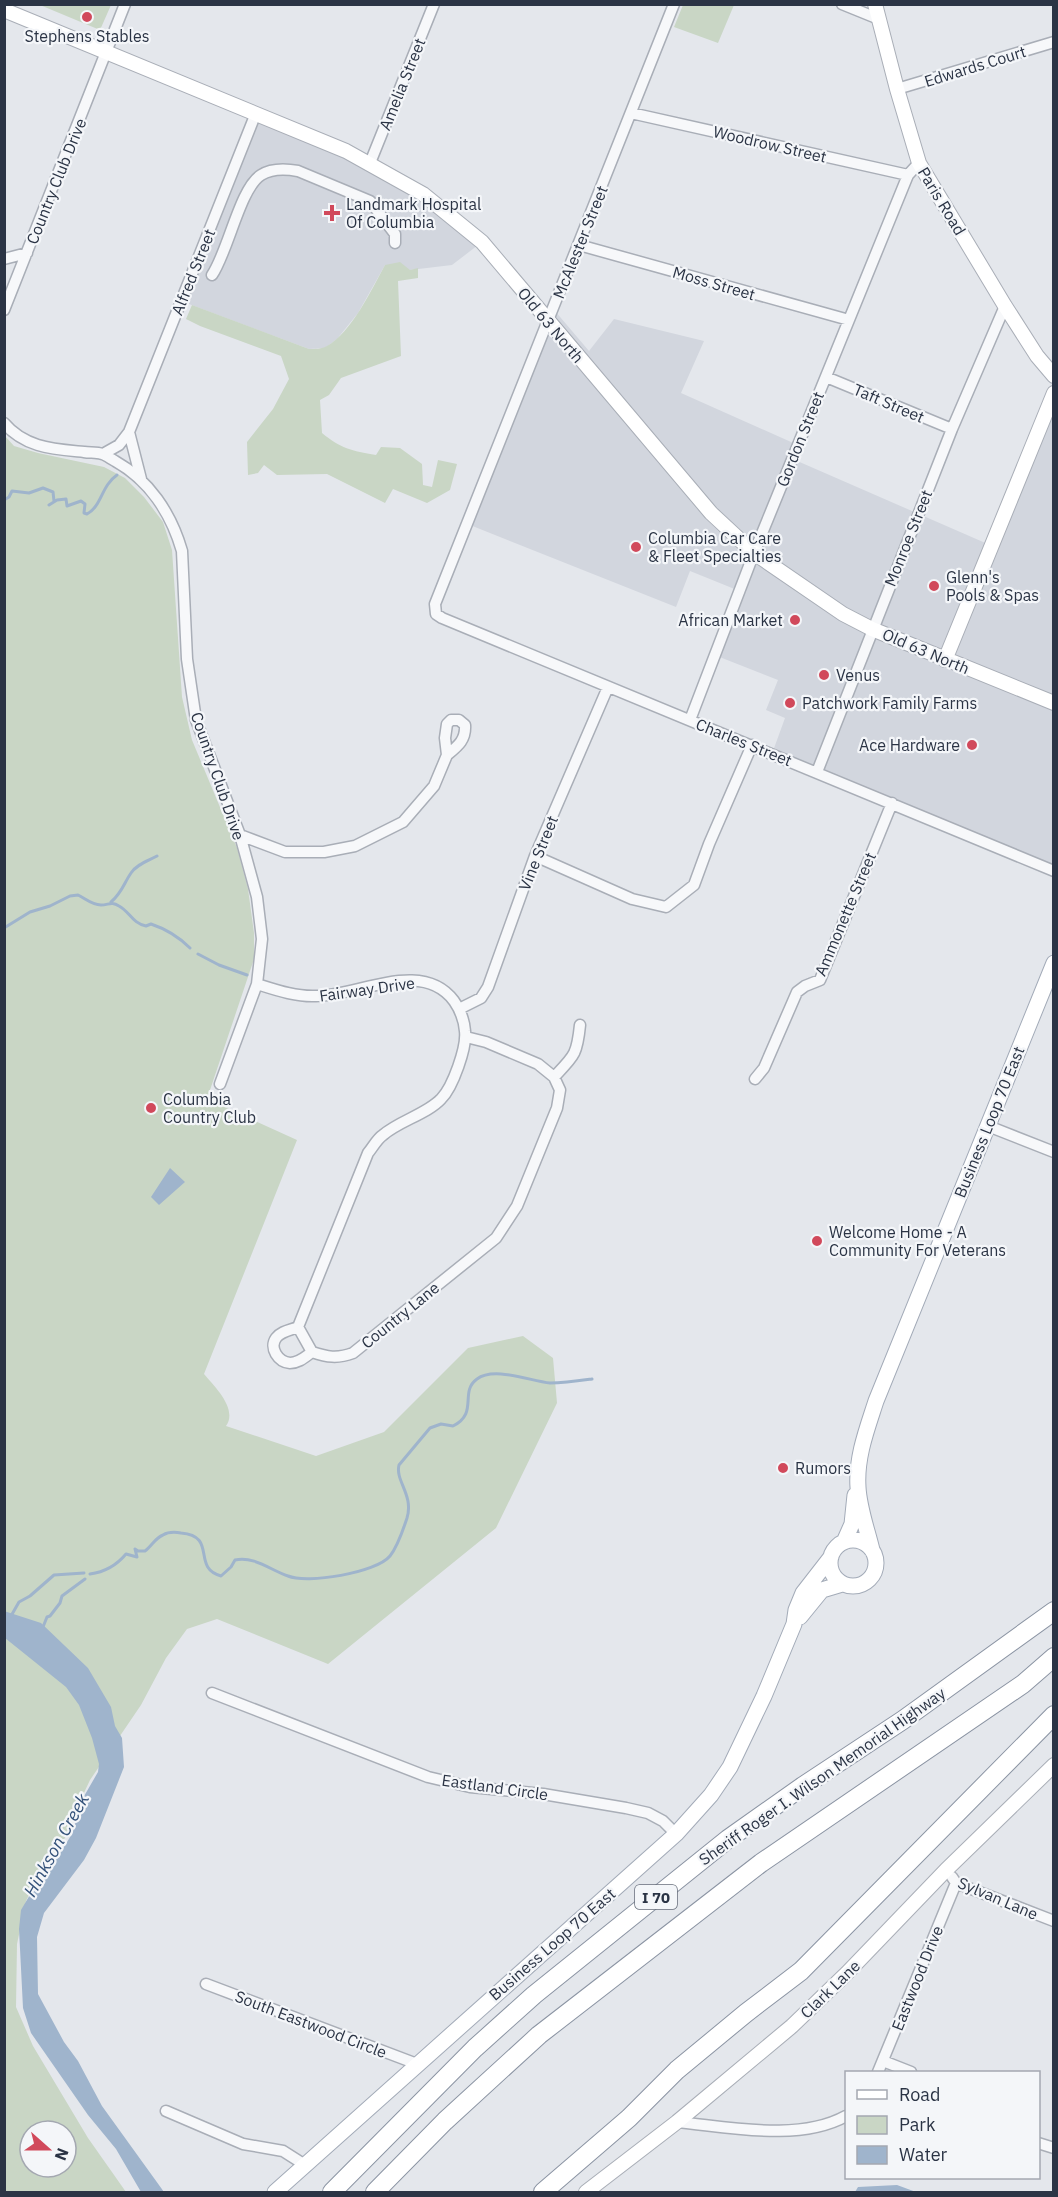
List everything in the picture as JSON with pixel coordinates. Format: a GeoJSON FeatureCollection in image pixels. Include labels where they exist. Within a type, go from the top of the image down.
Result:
{"type":"FeatureCollection","features":[{"type":"Feature","properties":{"kind":"highway","name":"Sheriff Roger I. Wilson Memorial Highway"},"geometry":{"type":"LineString","coordinates":[[332,2193],[476,2048],[534,1995],[728,1839],[903,1720],[1053,1611]]}},
{"type":"Feature","properties":{"kind":"highway","name":"I 70"},"geometry":{"type":"LineString","coordinates":[[375,2193],[445,2121],[539,2035],[761,1863],[1023,1684],[1053,1657]]}},
{"type":"Feature","properties":{"kind":"highway"},"geometry":{"type":"LineString","coordinates":[[543,2193],[629,2118],[677,2070],[801,1971],[1053,1714]]}},
{"type":"Feature","properties":{"kind":"main road","name":"Paris Road"},"geometry":{"type":"LineString","coordinates":[[875,4],[919,163],[1005,306],[1037,356],[1053,376]]}},
{"type":"Feature","properties":{"kind":"main road","name":"Old 63 North"},"geometry":{"type":"LineString","coordinates":[[4,10],[346,151],[423,194],[482,242],[711,513],[754,553],[811,594],[872,629],[1053,703]]}},
{"type":"Feature","properties":{"kind":"main road"},"geometry":{"type":"LineString","coordinates":[[945,660],[1053,393]]}},
{"type":"Feature","properties":{"kind":"main road","name":"Business Loop 70 East"},"geometry":{"type":"LineString","coordinates":[[844,1542],[852,1524],[853,1503],[858,1486],[859,1459],[876,1401],[1053,963]]}},
{"type":"Feature","properties":{"kind":"main road","name":"Business Loop 70 East"},"geometry":{"type":"LineString","coordinates":[[858,1486],[872,1550]]}},
{"type":"Feature","properties":{"kind":"main road"},"geometry":{"type":"LineString","coordinates":[[854,1540],[864,1543],[872,1550],[876,1560],[875,1570],[870,1579],[862,1585],[851,1587],[842,1584],[834,1577],[830,1567],[831,1557],[836,1548],[844,1542],[854,1540]]}},
{"type":"Feature","properties":{"kind":"main road","name":"Business Loop 70 East"},"geometry":{"type":"LineString","coordinates":[[275,2193],[676,1834],[711,1796],[730,1767],[764,1696],[794,1624],[796,1610],[803,1593],[831,1557]]}},
{"type":"Feature","properties":{"kind":"main road","name":"Business Loop 70 East"},"geometry":{"type":"LineString","coordinates":[[794,1624],[822,1590],[842,1584]]}},
{"type":"Feature","properties":{"kind":"main road","name":"Clark Lane"},"geometry":{"type":"LineString","coordinates":[[586,2193],[677,2122],[792,2026],[1053,1765]]}},
{"type":"Feature","properties":{"kind":"street","name":"Country Club Drive"},"geometry":{"type":"LineString","coordinates":[[4,310],[125,4]]}},
{"type":"Feature","properties":{"kind":"street","name":"Amelia Street"},"geometry":{"type":"LineString","coordinates":[[370,163],[435,4]]}},
{"type":"Feature","properties":{"kind":"street","name":"McAlester Street"},"geometry":{"type":"LineString","coordinates":[[436,614],[435,604],[674,4]]}},
{"type":"Feature","properties":{"kind":"street"},"geometry":{"type":"LineString","coordinates":[[842,4],[879,19]]}},
{"type":"Feature","properties":{"kind":"street","name":"Edwards Court"},"geometry":{"type":"LineString","coordinates":[[897,89],[1053,42]]}},
{"type":"Feature","properties":{"kind":"street","name":"Woodrow Street"},"geometry":{"type":"LineString","coordinates":[[631,112],[908,175]]}},
{"type":"Feature","properties":{"kind":"street","name":"Alfred Street"},"geometry":{"type":"LineString","coordinates":[[103,454],[119,445],[129,432],[256,113]]}},
{"type":"Feature","properties":{"kind":"street","name":"Gordon Street"},"geometry":{"type":"LineString","coordinates":[[690,720],[754,553],[908,175],[919,163]]}},
{"type":"Feature","properties":{"kind":"street"},"geometry":{"type":"LineString","coordinates":[[212,275],[218,267],[249,188],[261,175],[279,170],[298,171],[370,201],[395,234],[394,243]]}},
{"type":"Feature","properties":{"kind":"street","name":"Moss Street"},"geometry":{"type":"LineString","coordinates":[[579,245],[849,320]]}},
{"type":"Feature","properties":{"kind":"street"},"geometry":{"type":"LineString","coordinates":[[4,259],[27,253]]}},
{"type":"Feature","properties":{"kind":"street","name":"Monroe Street"},"geometry":{"type":"LineString","coordinates":[[817,772],[952,429],[1005,306]]}},
{"type":"Feature","properties":{"kind":"street","name":"Taft Street"},"geometry":{"type":"LineString","coordinates":[[826,377],[952,429]]}},
{"type":"Feature","properties":{"kind":"street","name":"Country Club Drive"},"geometry":{"type":"LineString","coordinates":[[4,423],[18,437],[31,444],[103,454],[123,466],[141,480],[161,504],[178,538],[182,551],[187,659],[196,720],[240,835],[257,897],[262,939],[258,984],[220,1084]]}},
{"type":"Feature","properties":{"kind":"street"},"geometry":{"type":"LineString","coordinates":[[129,432],[141,480]]}},
{"type":"Feature","properties":{"kind":"street","name":"Charles Street"},"geometry":{"type":"LineString","coordinates":[[436,614],[1053,870]]}},
{"type":"Feature","properties":{"kind":"street","name":"Vine Street"},"geometry":{"type":"LineString","coordinates":[[459,1009],[481,998],[488,987],[535,856],[608,687]]}},
{"type":"Feature","properties":{"kind":"street"},"geometry":{"type":"LineString","coordinates":[[535,856],[632,899],[666,907],[694,885],[709,844],[752,745]]}},
{"type":"Feature","properties":{"kind":"street"},"geometry":{"type":"LineString","coordinates":[[240,835],[285,852],[324,852],[355,846],[403,822],[434,786],[447,755]]}},
{"type":"Feature","properties":{"kind":"street","name":"Ammonette Street"},"geometry":{"type":"LineString","coordinates":[[754,1079],[765,1068],[797,992],[820,980],[892,803]]}},
{"type":"Feature","properties":{"kind":"street","name":"Fairway Drive"},"geometry":{"type":"LineString","coordinates":[[258,984],[301,996],[318,996],[409,980],[428,982],[447,991],[464,1021],[466,1037]]}},
{"type":"Feature","properties":{"kind":"street"},"geometry":{"type":"LineString","coordinates":[[298,1327],[312,1352],[299,1361],[291,1363],[283,1361],[275,1354],[275,1339],[282,1333],[298,1327],[368,1153],[382,1135],[441,1100],[452,1084],[466,1037],[486,1042],[538,1064],[554,1077],[573,1058],[578,1049],[579,1026]]}},
{"type":"Feature","properties":{"kind":"street","name":"Country Lane"},"geometry":{"type":"LineString","coordinates":[[312,1352],[326,1357],[339,1358],[353,1353],[496,1238],[517,1206],[557,1108],[560,1090],[554,1077]]}},
{"type":"Feature","properties":{"kind":"street"},"geometry":{"type":"LineString","coordinates":[[988,1126],[1053,1152]]}},
{"type":"Feature","properties":{"kind":"street","name":"Eastland Circle"},"geometry":{"type":"LineString","coordinates":[[212,1693],[230,1698],[428,1777],[470,1787],[543,1794],[648,1813],[663,1821],[676,1834]]}},
{"type":"Feature","properties":{"kind":"street","name":"Sylvan Lane"},"geometry":{"type":"LineString","coordinates":[[946,1870],[956,1882],[1053,1922]]}},
{"type":"Feature","properties":{"kind":"street","name":"Eastwood Drive"},"geometry":{"type":"LineString","coordinates":[[879,2071],[956,1882]]}},
{"type":"Feature","properties":{"kind":"street","name":"South Eastwood Circle"},"geometry":{"type":"LineString","coordinates":[[206,1984],[417,2064]]}},
{"type":"Feature","properties":{"kind":"street"},"geometry":{"type":"LineString","coordinates":[[883,2061],[906,2071]]}},
{"type":"Feature","properties":{"kind":"street"},"geometry":{"type":"LineString","coordinates":[[166,2111],[243,2144],[283,2151],[305,2165]]}},
{"type":"Feature","properties":{"kind":"street"},"geometry":{"type":"LineString","coordinates":[[677,2122],[767,2130],[810,2130],[845,2116]]}},
{"type":"Feature","properties":{"kind":"shaded area","name":"Landmark Hospital Of Columbia"},"geometry":{"type":"Polygon","coordinates":[[[256,113],[370,163],[482,242],[452,265],[410,270],[385,265],[358,313],[337,339],[325,348],[309,349],[181,301],[256,113]]]}},
{"type":"Feature","properties":{"kind":"shaded area"},"geometry":{"type":"Polygon","coordinates":[[[555,311],[589,351],[614,319],[704,341],[681,393],[800,446],[795,460],[990,545],[1050,387],[1054,390],[1053,868],[773,751],[785,718],[766,710],[778,680],[717,656],[742,592],[690,571],[676,607],[470,525],[555,311]]]}},
{"type":"Feature","properties":{"kind":"green space","name":"Stephens Stables"},"geometry":{"type":"Polygon","coordinates":[[[40,5],[111,5],[100,30],[40,5]]]}},
{"type":"Feature","properties":{"kind":"green space"},"geometry":{"type":"Polygon","coordinates":[[[683,5],[734,5],[718,43],[674,27],[683,5]]]}},
{"type":"Feature","properties":{"kind":"green space"},"geometry":{"type":"Polygon","coordinates":[[[400,262],[410,270],[418,268],[418,278],[398,281],[401,356],[341,378],[329,395],[320,400],[322,433],[341,445],[368,454],[376,455],[381,447],[400,448],[422,464],[423,485],[432,487],[438,460],[457,464],[450,490],[427,503],[393,489],[385,503],[327,474],[277,475],[264,465],[258,473],[248,475],[247,442],[273,409],[289,379],[281,356],[186,319],[192,305],[309,349],[321,348],[336,340],[352,321],[385,265],[400,262]]]}},
{"type":"Feature","properties":{"kind":"green space","name":"Columbia Country Club"},"geometry":{"type":"Polygon","coordinates":[[[5,436],[14,446],[104,467],[125,478],[144,497],[163,522],[172,550],[182,697],[192,740],[237,848],[248,889],[254,933],[254,959],[207,1099],[297,1140],[204,1374],[224,1398],[229,1413],[226,1426],[316,1456],[384,1432],[468,1348],[523,1336],[553,1358],[557,1403],[496,1528],[328,1664],[217,1619],[187,1629],[166,1658],[141,1705],[90,1780],[71,1829],[37,1879],[26,1901],[17,1944],[16,2007],[33,2046],[77,2119],[18,2119],[18,2179],[78,2179],[78,2121],[126,2192],[5,2192],[5,436]]]}},
{"type":"Feature","properties":{"kind":"water"},"geometry":{"type":"Polygon","coordinates":[[[170,1168],[185,1182],[159,1205],[151,1197],[170,1168]]]}},
{"type":"Feature","properties":{"kind":"water"},"geometry":{"type":"Polygon","coordinates":[[[4,1611],[41,1623],[88,1668],[111,1707],[115,1726],[122,1738],[124,1767],[96,1838],[84,1860],[44,1913],[37,1937],[38,1994],[102,2106],[164,2192],[141,2192],[116,2149],[88,2115],[31,2033],[23,2008],[19,1929],[21,1910],[47,1866],[62,1850],[72,1834],[83,1798],[98,1772],[99,1764],[79,1705],[66,1687],[5,1638],[4,1611]]]}},
{"type":"Feature","properties":{"kind":"water"},"geometry":{"type":"Polygon","coordinates":[[[897,2185],[916,2192],[855,2192],[858,2187],[897,2185]]]}},
{"type":"Feature","properties":{"kind":"waterway"},"geometry":{"type":"LineString","coordinates":[[49,505],[57,500],[66,499],[67,506],[81,501],[85,504],[84,513],[87,514],[96,506],[108,485],[117,475]]}},
{"type":"Feature","properties":{"kind":"waterway"},"geometry":{"type":"LineString","coordinates":[[4,500],[12,491],[29,493],[43,488],[53,492],[54,501]]}},
{"type":"Feature","properties":{"kind":"waterway"},"geometry":{"type":"LineString","coordinates":[[111,902],[133,870],[157,856]]}},
{"type":"Feature","properties":{"kind":"waterway"},"geometry":{"type":"LineString","coordinates":[[4,928],[30,912],[78,895],[95,904],[112,903],[123,908],[137,922],[162,928],[190,948]]}},
{"type":"Feature","properties":{"kind":"waterway"},"geometry":{"type":"LineString","coordinates":[[198,954],[219,965],[247,975]]}},
{"type":"Feature","properties":{"kind":"waterway"},"geometry":{"type":"LineString","coordinates":[[90,1574],[110,1568],[126,1554],[137,1557],[135,1549],[145,1551],[160,1536],[174,1532],[192,1535],[199,1540],[207,1566],[212,1572],[221,1576],[235,1560],[242,1559],[256,1562],[288,1576],[310,1579],[357,1572],[371,1567],[390,1556],[398,1543],[407,1518],[408,1502],[398,1471],[399,1465],[430,1428],[441,1424],[453,1426],[461,1421],[467,1409],[469,1390],[477,1379],[493,1374],[512,1375],[550,1383],[592,1379]]}},
{"type":"Feature","properties":{"kind":"waterway"},"geometry":{"type":"LineString","coordinates":[[11,1616],[19,1602],[30,1596],[54,1575],[84,1573]]}},
{"type":"Feature","properties":{"kind":"waterway"},"geometry":{"type":"LineString","coordinates":[[43,1627],[47,1617],[60,1603],[62,1596],[85,1579]]}},
{"type":"Feature","properties":{"kind":"place","name":"Stephens Stables"},"geometry":{"type":"Point","coordinates":[87,17]}},
{"type":"Feature","properties":{"kind":"place","name":"Landmark Hospital Of Columbia"},"geometry":{"type":"Point","coordinates":[332,213]}},
{"type":"Feature","properties":{"kind":"place","name":"Columbia Car Care & Fleet Specialties"},"geometry":{"type":"Point","coordinates":[636,547]}},
{"type":"Feature","properties":{"kind":"place","name":"Glenn's Pools & Spas"},"geometry":{"type":"Point","coordinates":[934,586]}},
{"type":"Feature","properties":{"kind":"place","name":"African Market"},"geometry":{"type":"Point","coordinates":[795,620]}},
{"type":"Feature","properties":{"kind":"place","name":"Venus"},"geometry":{"type":"Point","coordinates":[824,675]}},
{"type":"Feature","properties":{"kind":"place","name":"Patchwork Family Farms"},"geometry":{"type":"Point","coordinates":[790,703]}},
{"type":"Feature","properties":{"kind":"place","name":"Ace Hardware"},"geometry":{"type":"Point","coordinates":[972,745]}},
{"type":"Feature","properties":{"kind":"place","name":"Columbia Country Club"},"geometry":{"type":"Point","coordinates":[151,1108]}},
{"type":"Feature","properties":{"kind":"place","name":"Welcome Home - A Community For Veterans"},"geometry":{"type":"Point","coordinates":[817,1241]}},
{"type":"Feature","properties":{"kind":"place","name":"Rumors"},"geometry":{"type":"Point","coordinates":[783,1468]}},
{"type":"Feature","properties":{"kind":"water label","name":"Hinkson Creek"},"geometry":{"type":"Point","coordinates":[56,1845]}}]}
